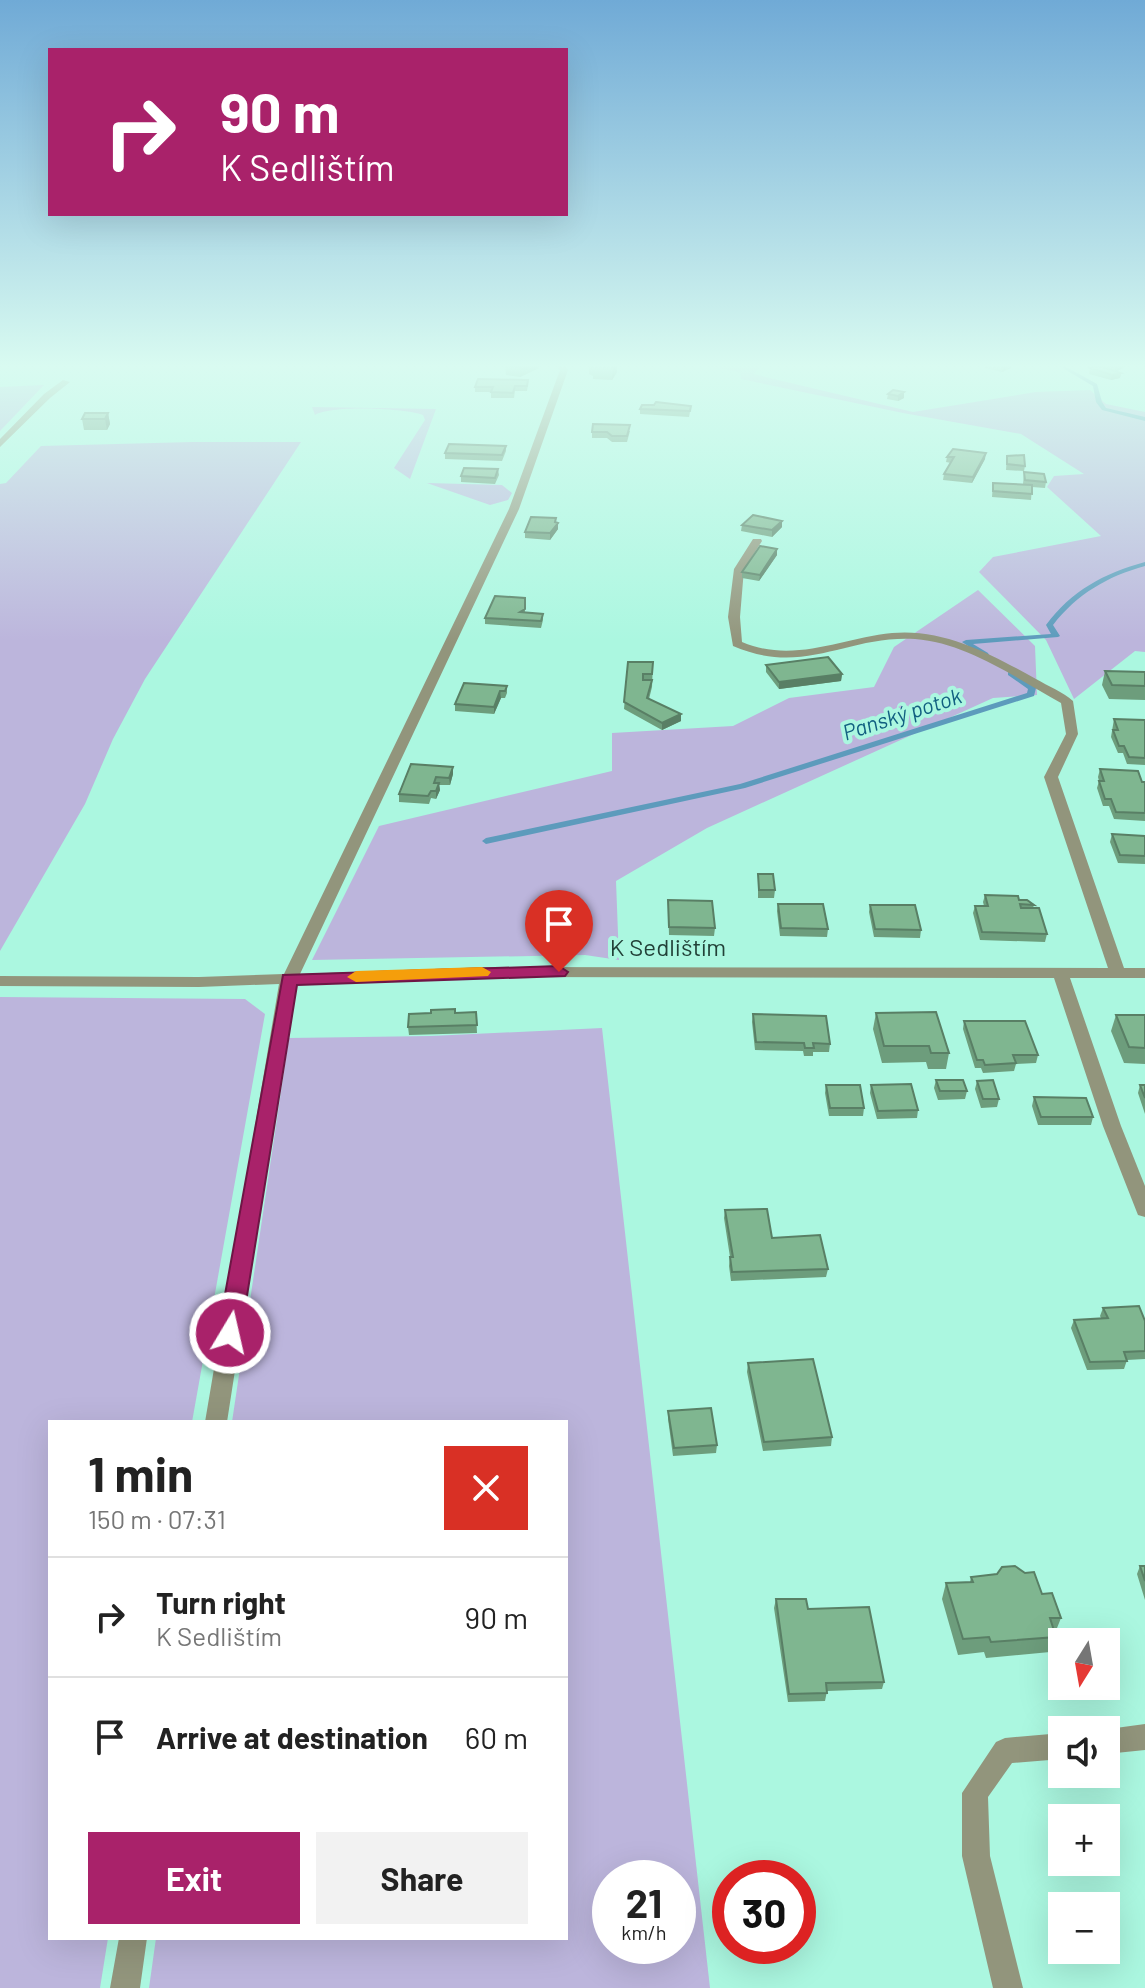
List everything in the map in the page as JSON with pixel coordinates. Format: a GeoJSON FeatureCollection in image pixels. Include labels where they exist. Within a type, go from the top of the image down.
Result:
{"type":"FeatureCollection","features":[{"type":"Feature","properties":{"kind":"street"},"geometry":{"type":"LineString","coordinates":[[216,1420],[289,979],[514,509],[533,457]]}},
{"type":"Feature","properties":{"kind":"street"},"geometry":{"type":"LineString","coordinates":[[757,541],[739,569],[734,617],[737,644],[752,653],[795,655],[891,636],[915,636],[955,643],[1067,701],[1072,734],[1051,777],[1117,972]]}},
{"type":"Feature","properties":{"kind":"street","name":"K Sedlištím"},"geometry":{"type":"LineString","coordinates":[[0,981],[289,979],[486,972],[1145,973]]}},
{"type":"Feature","properties":{"kind":"street"},"geometry":{"type":"LineString","coordinates":[[1060,973],[1112,1126],[1145,1210]]}},
{"type":"Feature","properties":{"kind":"street"},"geometry":{"type":"LineString","coordinates":[[1120,1740],[1145,1737]]}},
{"type":"Feature","properties":{"kind":"street"},"geometry":{"type":"LineString","coordinates":[[1008,1988],[976,1856],[975,1793],[1005,1751],[1048,1747]]}},
{"type":"Feature","properties":{"kind":"street"},"geometry":{"type":"LineString","coordinates":[[125,1988],[133,1940]]}},
{"type":"Feature","properties":{"kind":"shaded area"},"geometry":{"type":"Polygon","coordinates":[[[31,457],[291,457],[145,679],[113,739],[85,804],[0,951],[0,484],[6,483],[31,457]]]}},
{"type":"Feature","properties":{"kind":"shaded area"},"geometry":{"type":"Polygon","coordinates":[[[401,457],[418,457],[410,479],[394,468],[401,457]]]}},
{"type":"Feature","properties":{"kind":"shaded area"},"geometry":{"type":"Polygon","coordinates":[[[1057,457],[1145,457],[1145,652],[1135,651],[1074,699],[1046,640],[979,572],[993,557],[1101,536],[1047,487],[1054,476],[1084,474],[1057,457]]]}},
{"type":"Feature","properties":{"kind":"shaded area"},"geometry":{"type":"Polygon","coordinates":[[[427,483],[502,485],[512,493],[508,500],[490,505],[427,483]]]}},
{"type":"Feature","properties":{"kind":"shaded area"},"geometry":{"type":"Polygon","coordinates":[[[978,590],[1035,646],[1037,695],[993,698],[707,828],[616,881],[619,960],[585,955],[312,960],[379,826],[612,771],[612,733],[733,726],[789,698],[874,687],[894,647],[978,590]]]}},
{"type":"Feature","properties":{"kind":"shaded area"},"geometry":{"type":"Polygon","coordinates":[[[0,997],[245,999],[265,1014],[192,1420],[48,1420],[48,1940],[108,1940],[100,1988],[0,1988],[0,997]]]}},
{"type":"Feature","properties":{"kind":"shaded area"},"geometry":{"type":"Polygon","coordinates":[[[602,1028],[696,1860],[592,1860],[592,1964],[696,1964],[696,1864],[710,1988],[149,1988],[156,1940],[568,1940],[568,1420],[232,1420],[289,1038],[431,1036],[602,1028]]]}},
{"type":"Feature","properties":{"kind":"building"},"geometry":{"type":"Polygon","coordinates":[[[947,457],[984,457],[973,477],[944,474],[954,457],[947,457]]]}},
{"type":"Feature","properties":{"kind":"building"},"geometry":{"type":"Polygon","coordinates":[[[1007,457],[1024,457],[1025,466],[1007,464],[1007,457]]]}},
{"type":"Feature","properties":{"kind":"building"},"geometry":{"type":"Polygon","coordinates":[[[464,468],[498,469],[495,478],[461,476],[464,468]]]}},
{"type":"Feature","properties":{"kind":"building"},"geometry":{"type":"Polygon","coordinates":[[[1024,472],[1044,474],[1046,482],[1025,480],[1024,472]]]}},
{"type":"Feature","properties":{"kind":"building"},"geometry":{"type":"Polygon","coordinates":[[[993,483],[1032,485],[1032,494],[993,491],[993,483]]]}},
{"type":"Feature","properties":{"kind":"building"},"geometry":{"type":"Polygon","coordinates":[[[753,515],[782,521],[772,530],[742,525],[753,515]]]}},
{"type":"Feature","properties":{"kind":"building"},"geometry":{"type":"Polygon","coordinates":[[[531,517],[556,518],[555,522],[558,523],[550,533],[525,532],[531,517]]]}},
{"type":"Feature","properties":{"kind":"building"},"geometry":{"type":"Polygon","coordinates":[[[760,546],[777,549],[760,575],[742,572],[760,546]]]}},
{"type":"Feature","properties":{"kind":"building"},"geometry":{"type":"Polygon","coordinates":[[[495,596],[525,598],[525,609],[520,612],[543,614],[541,621],[485,618],[495,596]]]}},
{"type":"Feature","properties":{"kind":"building"},"geometry":{"type":"Polygon","coordinates":[[[828,657],[842,674],[779,682],[766,665],[828,657]]]}},
{"type":"Feature","properties":{"kind":"building"},"geometry":{"type":"Polygon","coordinates":[[[628,662],[653,662],[652,674],[643,674],[643,680],[652,680],[647,698],[681,714],[662,723],[624,702],[628,662]]]}},
{"type":"Feature","properties":{"kind":"building"},"geometry":{"type":"Polygon","coordinates":[[[1105,671],[1145,672],[1145,686],[1112,685],[1105,671]]]}},
{"type":"Feature","properties":{"kind":"building"},"geometry":{"type":"Polygon","coordinates":[[[464,683],[507,686],[505,691],[500,691],[494,707],[455,704],[464,683]]]}},
{"type":"Feature","properties":{"kind":"building"},"geometry":{"type":"Polygon","coordinates":[[[1114,719],[1145,720],[1145,758],[1129,757],[1124,746],[1119,746],[1113,730],[1118,730],[1114,719]]]}},
{"type":"Feature","properties":{"kind":"building"},"geometry":{"type":"Polygon","coordinates":[[[411,764],[453,767],[449,778],[436,777],[434,783],[439,783],[436,791],[431,791],[428,796],[399,794],[411,764]]]}},
{"type":"Feature","properties":{"kind":"building"},"geometry":{"type":"Polygon","coordinates":[[[1100,769],[1138,771],[1142,782],[1145,782],[1145,813],[1116,812],[1111,799],[1105,799],[1099,781],[1104,781],[1100,769]]]}},
{"type":"Feature","properties":{"kind":"building"},"geometry":{"type":"Polygon","coordinates":[[[1112,834],[1145,836],[1145,856],[1120,855],[1112,834]]]}},
{"type":"Feature","properties":{"kind":"building"},"geometry":{"type":"Polygon","coordinates":[[[758,874],[773,874],[775,890],[759,890],[758,874]]]}},
{"type":"Feature","properties":{"kind":"building"},"geometry":{"type":"Polygon","coordinates":[[[985,895],[1018,896],[1019,900],[1027,900],[1034,905],[1020,904],[1021,908],[1039,908],[1047,934],[982,932],[975,906],[988,906],[985,895]]]}},
{"type":"Feature","properties":{"kind":"building"},"geometry":{"type":"Polygon","coordinates":[[[668,900],[712,901],[715,928],[669,927],[668,900]]]}},
{"type":"Feature","properties":{"kind":"building"},"geometry":{"type":"Polygon","coordinates":[[[778,904],[823,904],[828,929],[781,928],[778,904]]]}},
{"type":"Feature","properties":{"kind":"building"},"geometry":{"type":"Polygon","coordinates":[[[870,905],[915,905],[921,930],[875,929],[870,905]]]}},
{"type":"Feature","properties":{"kind":"building"},"geometry":{"type":"Polygon","coordinates":[[[455,1009],[455,1013],[476,1012],[477,1025],[408,1027],[409,1014],[455,1009]]]}},
{"type":"Feature","properties":{"kind":"building"},"geometry":{"type":"Polygon","coordinates":[[[936,1012],[949,1053],[931,1053],[929,1046],[884,1046],[876,1013],[936,1012]]]}},
{"type":"Feature","properties":{"kind":"building"},"geometry":{"type":"Polygon","coordinates":[[[753,1014],[826,1016],[830,1044],[813,1043],[814,1048],[805,1048],[804,1043],[756,1042],[753,1014]]]}},
{"type":"Feature","properties":{"kind":"building"},"geometry":{"type":"Polygon","coordinates":[[[1116,1015],[1145,1015],[1145,1048],[1129,1047],[1116,1015]]]}},
{"type":"Feature","properties":{"kind":"building"},"geometry":{"type":"Polygon","coordinates":[[[964,1021],[1025,1021],[1038,1055],[1013,1055],[1016,1063],[985,1065],[983,1060],[977,1060],[964,1021]]]}},
{"type":"Feature","properties":{"kind":"building"},"geometry":{"type":"Polygon","coordinates":[[[936,1080],[963,1080],[967,1091],[940,1091],[936,1080]]]}},
{"type":"Feature","properties":{"kind":"building"},"geometry":{"type":"Polygon","coordinates":[[[993,1080],[999,1099],[983,1099],[977,1081],[993,1080]]]}},
{"type":"Feature","properties":{"kind":"building"},"geometry":{"type":"Polygon","coordinates":[[[911,1084],[918,1110],[878,1111],[871,1085],[911,1084]]]}},
{"type":"Feature","properties":{"kind":"building"},"geometry":{"type":"Polygon","coordinates":[[[826,1085],[860,1085],[864,1108],[830,1108],[826,1085]]]}},
{"type":"Feature","properties":{"kind":"building"},"geometry":{"type":"Polygon","coordinates":[[[1034,1097],[1086,1098],[1093,1117],[1041,1117],[1034,1097]]]}},
{"type":"Feature","properties":{"kind":"building"},"geometry":{"type":"Polygon","coordinates":[[[767,1209],[772,1238],[820,1235],[828,1269],[732,1272],[730,1257],[733,1257],[725,1210],[767,1209]]]}},
{"type":"Feature","properties":{"kind":"building"},"geometry":{"type":"Polygon","coordinates":[[[1139,1306],[1145,1321],[1145,1351],[1124,1352],[1127,1361],[1090,1362],[1074,1320],[1108,1318],[1103,1308],[1139,1306]]]}},
{"type":"Feature","properties":{"kind":"building"},"geometry":{"type":"Polygon","coordinates":[[[813,1359],[832,1437],[764,1442],[748,1363],[813,1359]]]}},
{"type":"Feature","properties":{"kind":"building"},"geometry":{"type":"Polygon","coordinates":[[[711,1408],[717,1445],[674,1448],[668,1411],[711,1408]]]}},
{"type":"Feature","properties":{"kind":"building"},"geometry":{"type":"Polygon","coordinates":[[[1015,1566],[1025,1573],[1034,1572],[1042,1594],[1052,1593],[1061,1618],[1050,1618],[1053,1628],[1048,1628],[1048,1638],[991,1642],[989,1637],[963,1639],[946,1583],[973,1582],[971,1577],[997,1574],[1002,1567],[1015,1566]]]}},
{"type":"Feature","properties":{"kind":"building"},"geometry":{"type":"Polygon","coordinates":[[[776,1599],[806,1599],[808,1609],[869,1607],[884,1682],[826,1683],[827,1693],[789,1694],[776,1599]]]}},
{"type":"Feature","properties":{"kind":"waterway","name":"Panský potok"},"geometry":{"type":"LineString","coordinates":[[985,655],[966,642],[1056,636],[1049,625],[1079,594],[1117,573],[1145,564]]}},
{"type":"Feature","properties":{"kind":"waterway","name":"Panský potok"},"geometry":{"type":"LineString","coordinates":[[486,841],[742,786],[1031,694],[1032,688],[1011,673]]}},
{"type":"Feature","properties":{"kind":"slow traffic"},"geometry":{"type":"LineString","coordinates":[[356,977],[482,972]]}},
{"type":"Feature","properties":{"kind":"route"},"geometry":{"type":"LineString","coordinates":[[230,1333],[289,979],[559,972]]}}]}
